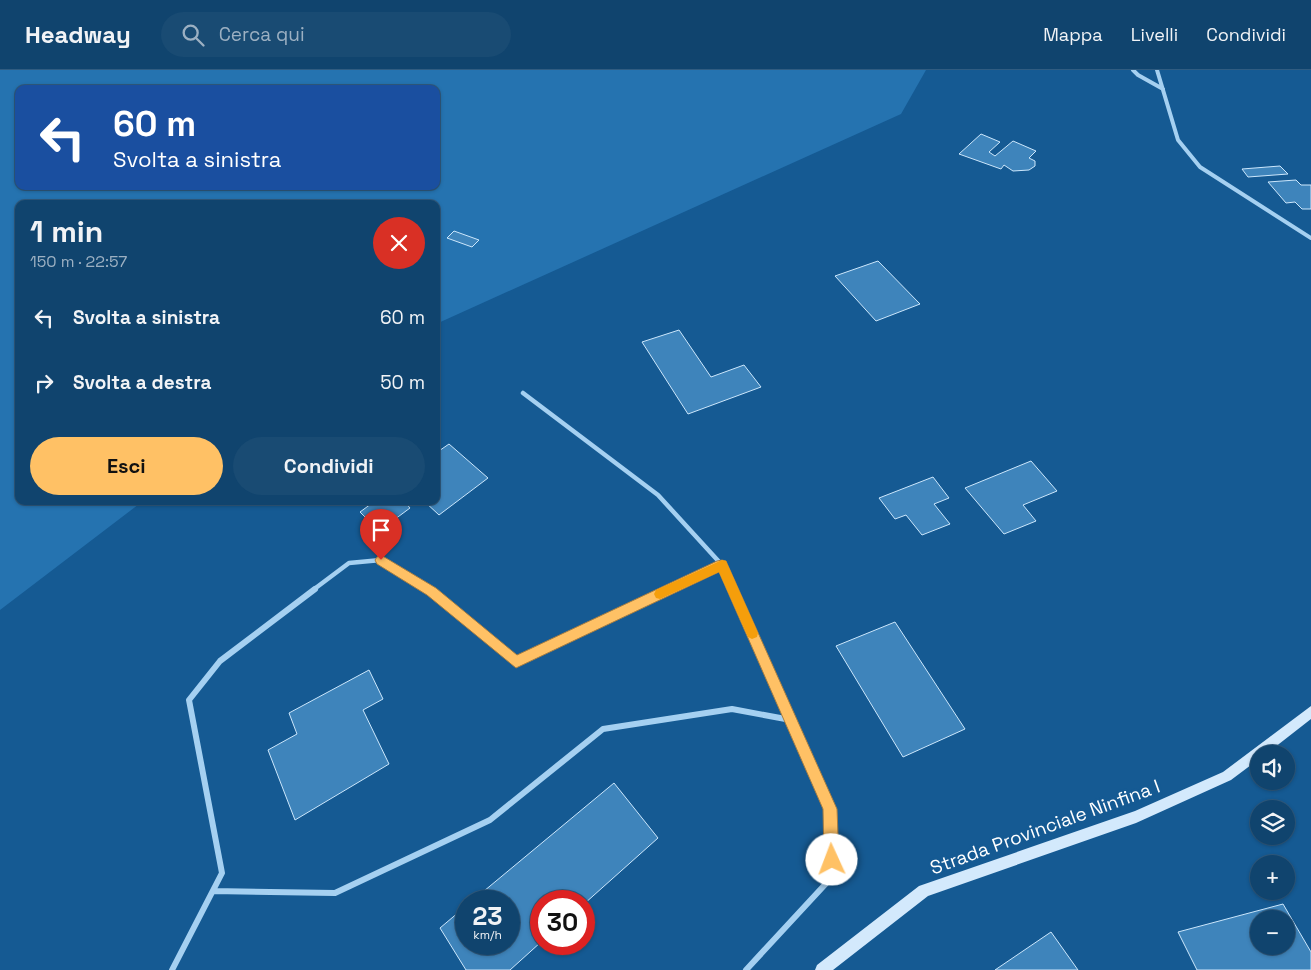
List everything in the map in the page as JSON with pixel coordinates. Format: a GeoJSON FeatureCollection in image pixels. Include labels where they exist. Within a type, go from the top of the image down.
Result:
{"type":"FeatureCollection","features":[{"type":"Feature","properties":{"kind":"main road","name":"Strada Provinciale Ninfina I"},"geometry":{"type":"LineString","coordinates":[[822,970],[924,891],[1136,818],[1228,776],[1311,712]]}},
{"type":"Feature","properties":{"kind":"street"},"geometry":{"type":"LineString","coordinates":[[1133,70],[1163,90]]}},
{"type":"Feature","properties":{"kind":"street"},"geometry":{"type":"LineString","coordinates":[[1157,70],[1178,140],[1200,167],[1311,238]]}},
{"type":"Feature","properties":{"kind":"street"},"geometry":{"type":"LineString","coordinates":[[524,393],[658,495],[722,565],[830,809],[832,878],[746,970]]}},
{"type":"Feature","properties":{"kind":"street"},"geometry":{"type":"LineString","coordinates":[[172,970],[222,873],[189,700],[220,661],[349,563],[381,560],[431,592],[516,662],[722,565]]}},
{"type":"Feature","properties":{"kind":"street"},"geometry":{"type":"LineString","coordinates":[[212,891],[335,893],[490,820],[603,729],[732,709],[791,720]]}},
{"type":"Feature","properties":{"kind":"shaded area"},"geometry":{"type":"Polygon","coordinates":[[[0,70],[926,70],[901,114],[440,322],[440,200],[15,200],[15,505],[138,505],[0,610],[0,70]]]}},
{"type":"Feature","properties":{"kind":"building"},"geometry":{"type":"Polygon","coordinates":[[[981,134],[1000,142],[989,152],[995,156],[1013,141],[1036,151],[1029,158],[1035,161],[1035,166],[1029,170],[1013,171],[1004,165],[1001,169],[959,154],[981,134]]]}},
{"type":"Feature","properties":{"kind":"building"},"geometry":{"type":"Polygon","coordinates":[[[1280,166],[1288,174],[1248,177],[1242,169],[1280,166]]]}},
{"type":"Feature","properties":{"kind":"building"},"geometry":{"type":"Polygon","coordinates":[[[1296,180],[1301,185],[1311,185],[1311,209],[1302,209],[1295,202],[1286,203],[1268,182],[1296,180]]]}},
{"type":"Feature","properties":{"kind":"building"},"geometry":{"type":"Polygon","coordinates":[[[454,231],[479,240],[472,247],[447,238],[454,231]]]}},
{"type":"Feature","properties":{"kind":"building"},"geometry":{"type":"Polygon","coordinates":[[[878,261],[920,304],[876,321],[835,276],[878,261]]]}},
{"type":"Feature","properties":{"kind":"building"},"geometry":{"type":"Polygon","coordinates":[[[679,330],[711,377],[744,365],[761,387],[688,414],[642,342],[679,330]]]}},
{"type":"Feature","properties":{"kind":"building"},"geometry":{"type":"Polygon","coordinates":[[[449,444],[488,478],[439,515],[428,505],[440,505],[440,450],[449,444]]]}},
{"type":"Feature","properties":{"kind":"building"},"geometry":{"type":"Polygon","coordinates":[[[1031,461],[1057,491],[1023,505],[1036,521],[1004,534],[965,488],[1031,461]]]}},
{"type":"Feature","properties":{"kind":"building"},"geometry":{"type":"Polygon","coordinates":[[[933,477],[949,498],[934,504],[950,524],[922,535],[906,515],[895,519],[879,498],[933,477]]]}},
{"type":"Feature","properties":{"kind":"building"},"geometry":{"type":"Polygon","coordinates":[[[370,505],[407,505],[410,508],[379,531],[360,512],[370,505]]]}},
{"type":"Feature","properties":{"kind":"building"},"geometry":{"type":"Polygon","coordinates":[[[895,622],[965,729],[903,757],[836,646],[895,622]]]}},
{"type":"Feature","properties":{"kind":"building"},"geometry":{"type":"Polygon","coordinates":[[[369,670],[383,699],[363,710],[389,764],[295,820],[268,750],[297,734],[289,713],[369,670]]]}},
{"type":"Feature","properties":{"kind":"building"},"geometry":{"type":"Polygon","coordinates":[[[614,783],[658,838],[595,894],[595,890],[530,890],[530,952],[510,970],[466,970],[457,955],[520,955],[520,890],[485,890],[614,783]]]}},
{"type":"Feature","properties":{"kind":"building"},"geometry":{"type":"Polygon","coordinates":[[[1283,904],[1286,910],[1260,910],[1283,904]]]}},
{"type":"Feature","properties":{"kind":"building"},"geometry":{"type":"Polygon","coordinates":[[[1250,913],[1250,955],[1295,955],[1295,925],[1311,952],[1311,970],[1197,970],[1178,932],[1250,913]]]}},
{"type":"Feature","properties":{"kind":"building"},"geometry":{"type":"Polygon","coordinates":[[[455,915],[455,952],[440,928],[455,915]]]}},
{"type":"Feature","properties":{"kind":"building"},"geometry":{"type":"Polygon","coordinates":[[[1051,932],[1078,970],[995,970],[1051,932]]]}},
{"type":"Feature","properties":{"kind":"slow traffic"},"geometry":{"type":"LineString","coordinates":[[660,594],[722,565],[752,633]]}},
{"type":"Feature","properties":{"kind":"route"},"geometry":{"type":"LineString","coordinates":[[381,560],[431,592],[516,662],[722,565],[830,809],[832,860]]}}]}
